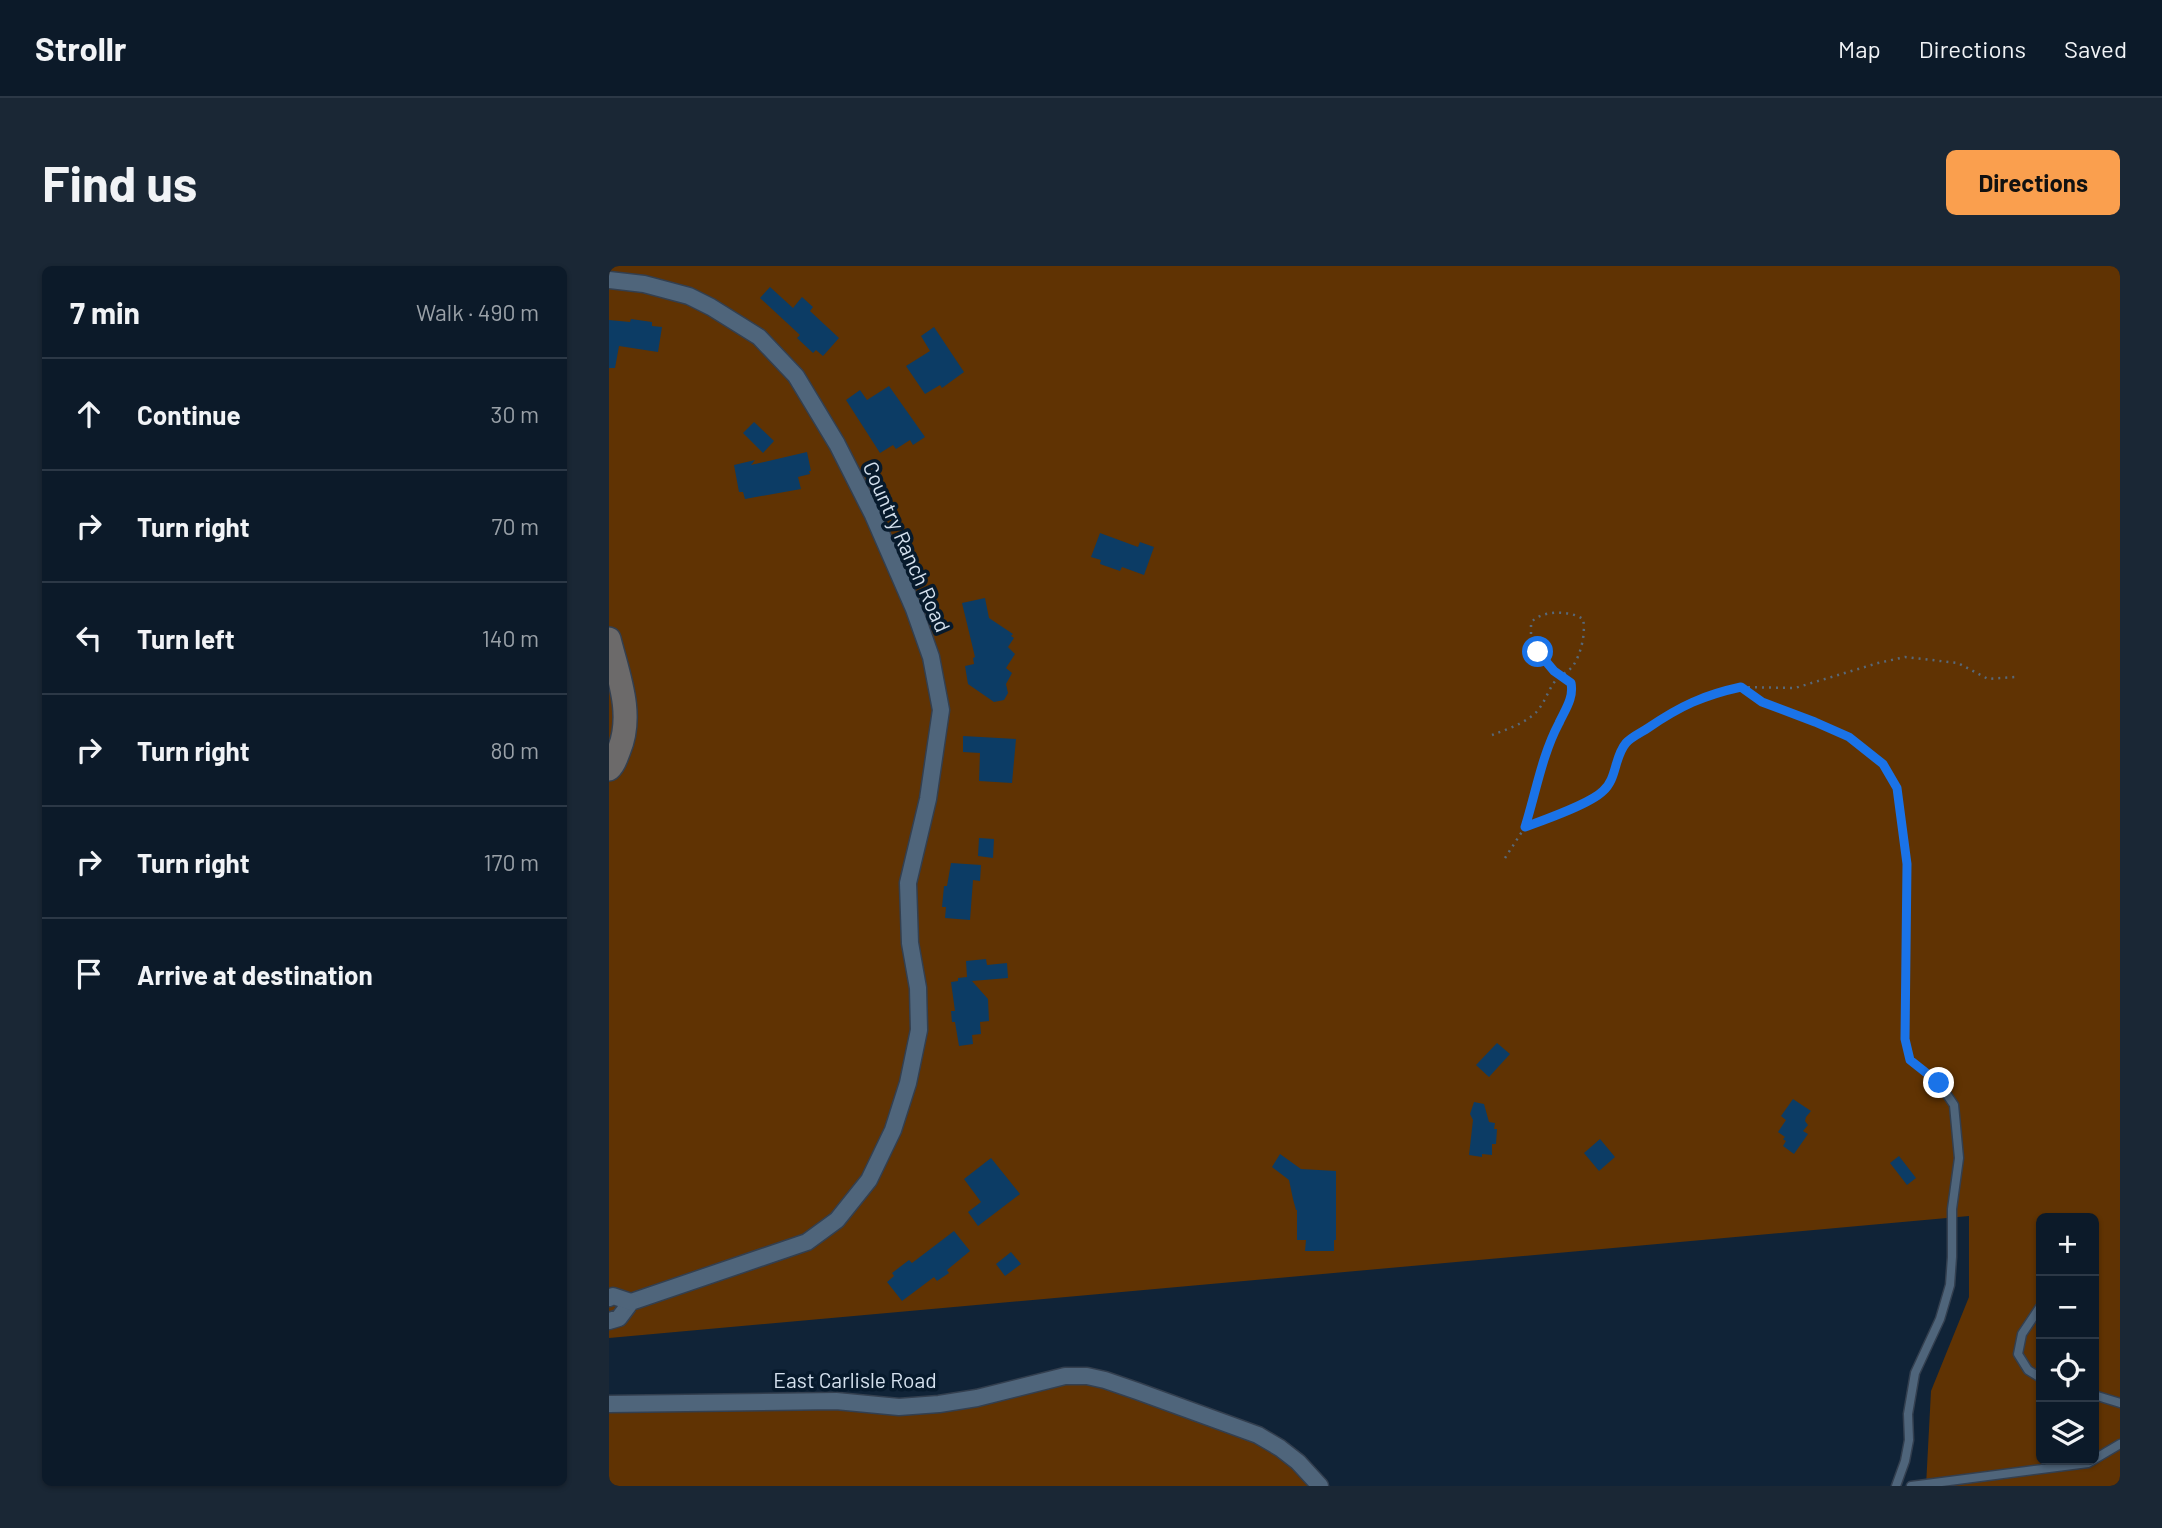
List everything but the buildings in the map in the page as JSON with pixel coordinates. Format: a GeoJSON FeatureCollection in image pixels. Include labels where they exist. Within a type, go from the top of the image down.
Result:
{"type":"FeatureCollection","features":[{"type":"Feature","properties":{"kind":"main road"},"geometry":{"type":"LineString","coordinates":[[609,639],[624,698],[626,721],[623,741],[609,769]]}},
{"type":"Feature","properties":{"kind":"street","name":"Country Ranch Road"},"geometry":{"type":"LineString","coordinates":[[609,279],[644,284],[689,296],[711,307],[759,337],[796,376],[837,444],[873,515],[914,609],[931,657],[941,710],[927,799],[908,883],[911,943],[918,988],[919,1030],[908,1083],[893,1130],[869,1180],[837,1220],[807,1242],[631,1302],[619,1318],[609,1321]]}},
{"type":"Feature","properties":{"kind":"street","name":"Country Ranch Road"},"geometry":{"type":"LineString","coordinates":[[609,1298],[613,1296],[631,1302]]}},
{"type":"Feature","properties":{"kind":"street","name":"East Carlisle Road"},"geometry":{"type":"LineString","coordinates":[[609,1404],[836,1401],[899,1407],[977,1398],[1065,1376],[1087,1376],[1137,1391],[1258,1435],[1298,1462],[1320,1486]]}},
{"type":"Feature","properties":{"kind":"lane"},"geometry":{"type":"LineString","coordinates":[[1896,1486],[1909,1440],[1908,1414],[1915,1373],[1940,1319],[1950,1285],[1952,1209],[1959,1158],[1954,1105],[1939,1083]]}},
{"type":"Feature","properties":{"kind":"lane"},"geometry":{"type":"LineString","coordinates":[[2036,1313],[2022,1334],[2018,1354],[2028,1370],[2036,1375]]}},
{"type":"Feature","properties":{"kind":"lane"},"geometry":{"type":"LineString","coordinates":[[2099,1397],[2120,1403]]}},
{"type":"Feature","properties":{"kind":"lane"},"geometry":{"type":"LineString","coordinates":[[1911,1486],[2088,1463],[2120,1444]]}},
{"type":"Feature","properties":{"kind":"path"},"geometry":{"type":"LineString","coordinates":[[1492,735],[1533,716],[1540,709],[1556,681],[1563,676],[1573,665],[1580,651],[1583,619],[1572,614],[1538,616],[1531,624],[1531,637],[1538,652],[1554,671],[1563,676],[1571,683],[1573,691],[1550,741],[1525,827],[1505,858]]}},
{"type":"Feature","properties":{"kind":"path"},"geometry":{"type":"LineString","coordinates":[[1525,827],[1556,816],[1602,793],[1611,782],[1617,760],[1626,743],[1678,708],[1712,693],[1741,687],[1795,688],[1905,657],[1958,663],[1988,679],[2015,677]]}},
{"type":"Feature","properties":{"kind":"path"},"geometry":{"type":"LineString","coordinates":[[1741,687],[1762,702],[1849,737],[1883,764],[1897,788],[1907,864],[1905,1039],[1910,1060],[1939,1083]]}},
{"type":"Feature","properties":{"kind":"shaded area"},"geometry":{"type":"Polygon","coordinates":[[[609,266],[2120,266],[2120,1486],[1926,1486],[1931,1391],[1969,1297],[1969,1216],[609,1338],[609,266]]]}},
{"type":"Feature","properties":{"kind":"shaded area"},"geometry":{"type":"Polygon","coordinates":[[[1065,1376],[1258,1435],[1320,1486],[609,1486],[609,1404],[900,1407],[1065,1376]]]}},
{"type":"Feature","properties":{"kind":"route"},"geometry":{"type":"LineString","coordinates":[[1538,652],[1554,671],[1571,683],[1573,691],[1550,741],[1525,827],[1556,816],[1602,793],[1611,782],[1617,760],[1626,743],[1678,708],[1712,693],[1741,687],[1762,702],[1849,737],[1883,764],[1897,788],[1907,864],[1905,1039],[1910,1060],[1939,1083]]}}]}
